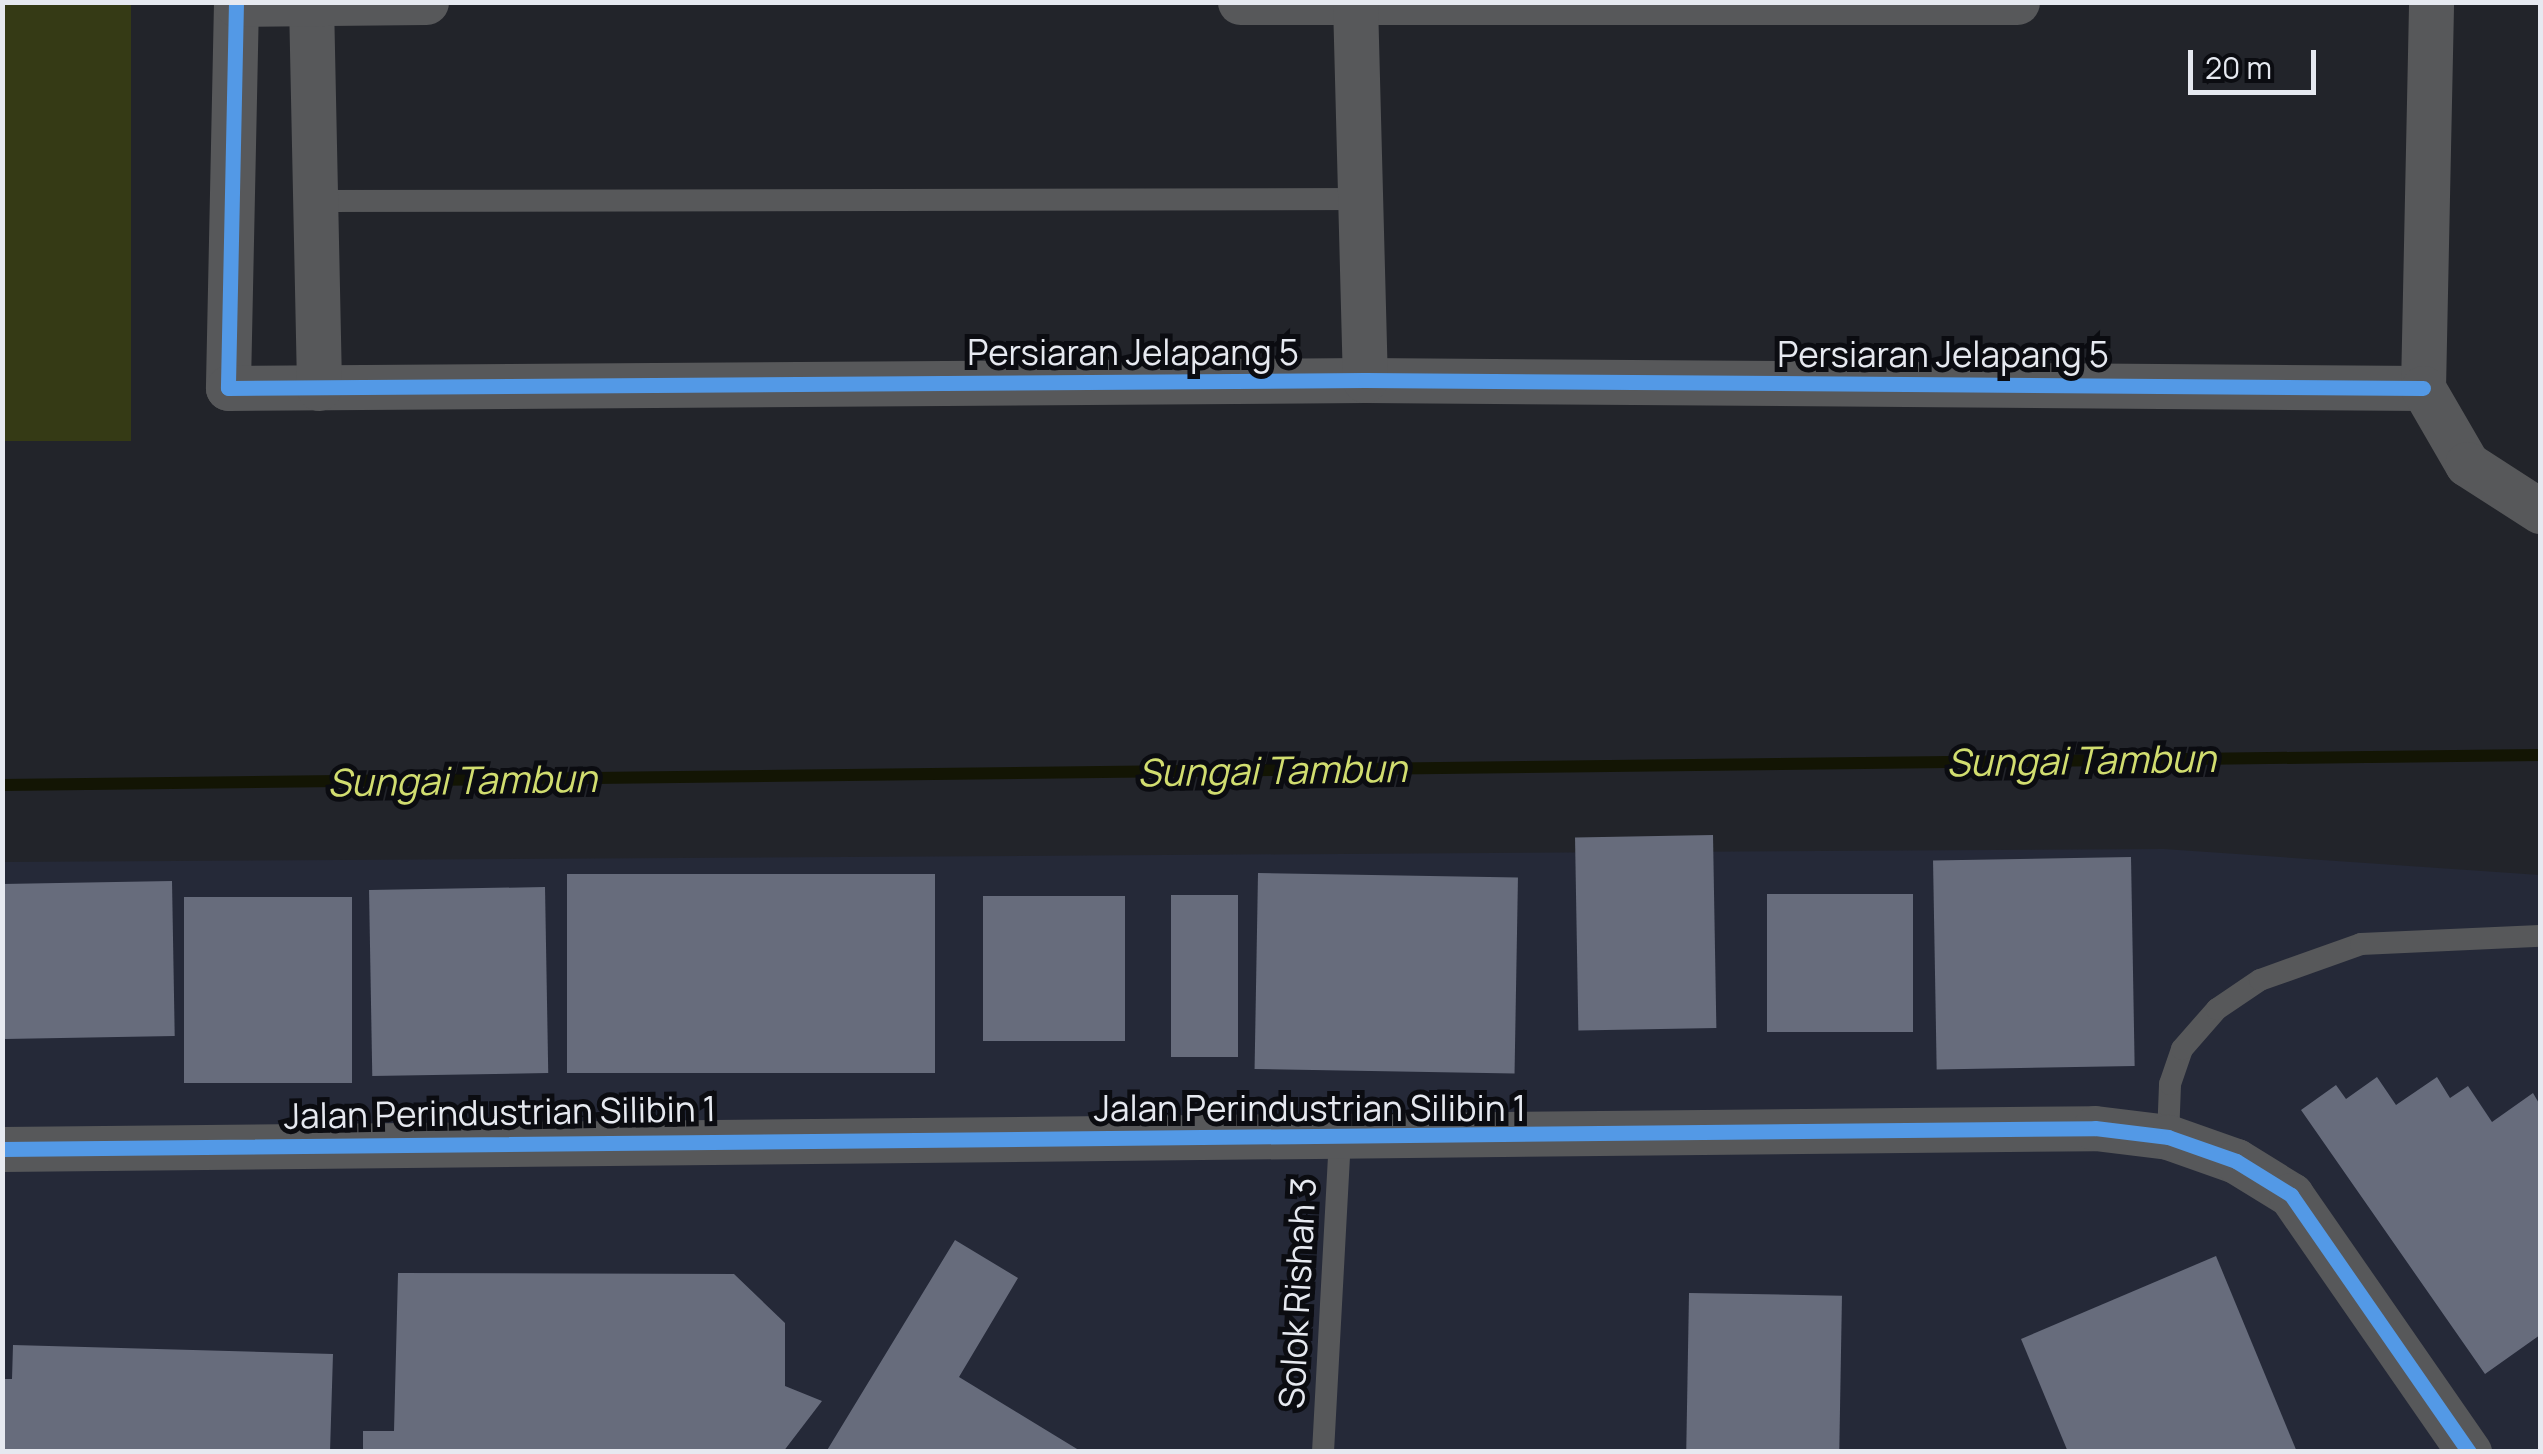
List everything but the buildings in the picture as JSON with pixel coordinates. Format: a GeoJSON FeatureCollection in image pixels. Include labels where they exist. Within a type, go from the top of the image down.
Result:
{"type":"FeatureCollection","features":[{"type":"Feature","properties":{"kind":"street","name":"Persiaran Jelapang 5"},"geometry":{"type":"LineString","coordinates":[[426,2],[236,3],[228,388],[1364,380],[2423,388]]}},
{"type":"Feature","properties":{"kind":"street"},"geometry":{"type":"LineString","coordinates":[[1240,2],[2017,2]]}},
{"type":"Feature","properties":{"kind":"street"},"geometry":{"type":"LineString","coordinates":[[2431,2],[2423,388],[2467,464],[2540,511]]}},
{"type":"Feature","properties":{"kind":"street"},"geometry":{"type":"LineString","coordinates":[[1355,4],[1364,380]]}},
{"type":"Feature","properties":{"kind":"street"},"geometry":{"type":"LineString","coordinates":[[311,5],[319,388]]}},
{"type":"Feature","properties":{"kind":"street","name":"Jalan Perindustrian Silibin 1"},"geometry":{"type":"LineString","coordinates":[[2,1149],[1340,1139],[2095,1128],[2168,1137],[2236,1160],[2291,1195],[2470,1452]]}},
{"type":"Feature","properties":{"kind":"lane"},"geometry":{"type":"LineString","coordinates":[[315,201],[1361,199]]}},
{"type":"Feature","properties":{"kind":"lane"},"geometry":{"type":"LineString","coordinates":[[2168,1137],[2170,1084],[2182,1049],[2217,1009],[2260,980],[2361,944],[2540,936]]}},
{"type":"Feature","properties":{"kind":"lane","name":"Solok Rishah 3"},"geometry":{"type":"LineString","coordinates":[[1323,1452],[1340,1139]]}},
{"type":"Feature","properties":{"kind":"shaded area"},"geometry":{"type":"Polygon","coordinates":[[[2164,849],[2540,875],[2540,1451],[3,1451],[2,862],[2164,849]]]}},
{"type":"Feature","properties":{"kind":"green space"},"geometry":{"type":"Polygon","coordinates":[[[3,2],[131,2],[131,441],[3,441],[3,2]]]}},
{"type":"Feature","properties":{"kind":"waterway","name":"Sungai Tambun"},"geometry":{"type":"LineString","coordinates":[[2,785],[2540,755]]}},
{"type":"Feature","properties":{"kind":"cycle path"},"geometry":{"type":"LineString","coordinates":[[236,2],[228,388],[1365,380],[2423,388]]}},
{"type":"Feature","properties":{"kind":"cycle path"},"geometry":{"type":"LineString","coordinates":[[2,1149],[2095,1128],[2168,1137],[2236,1161],[2291,1195],[2469,1452]]}}]}
